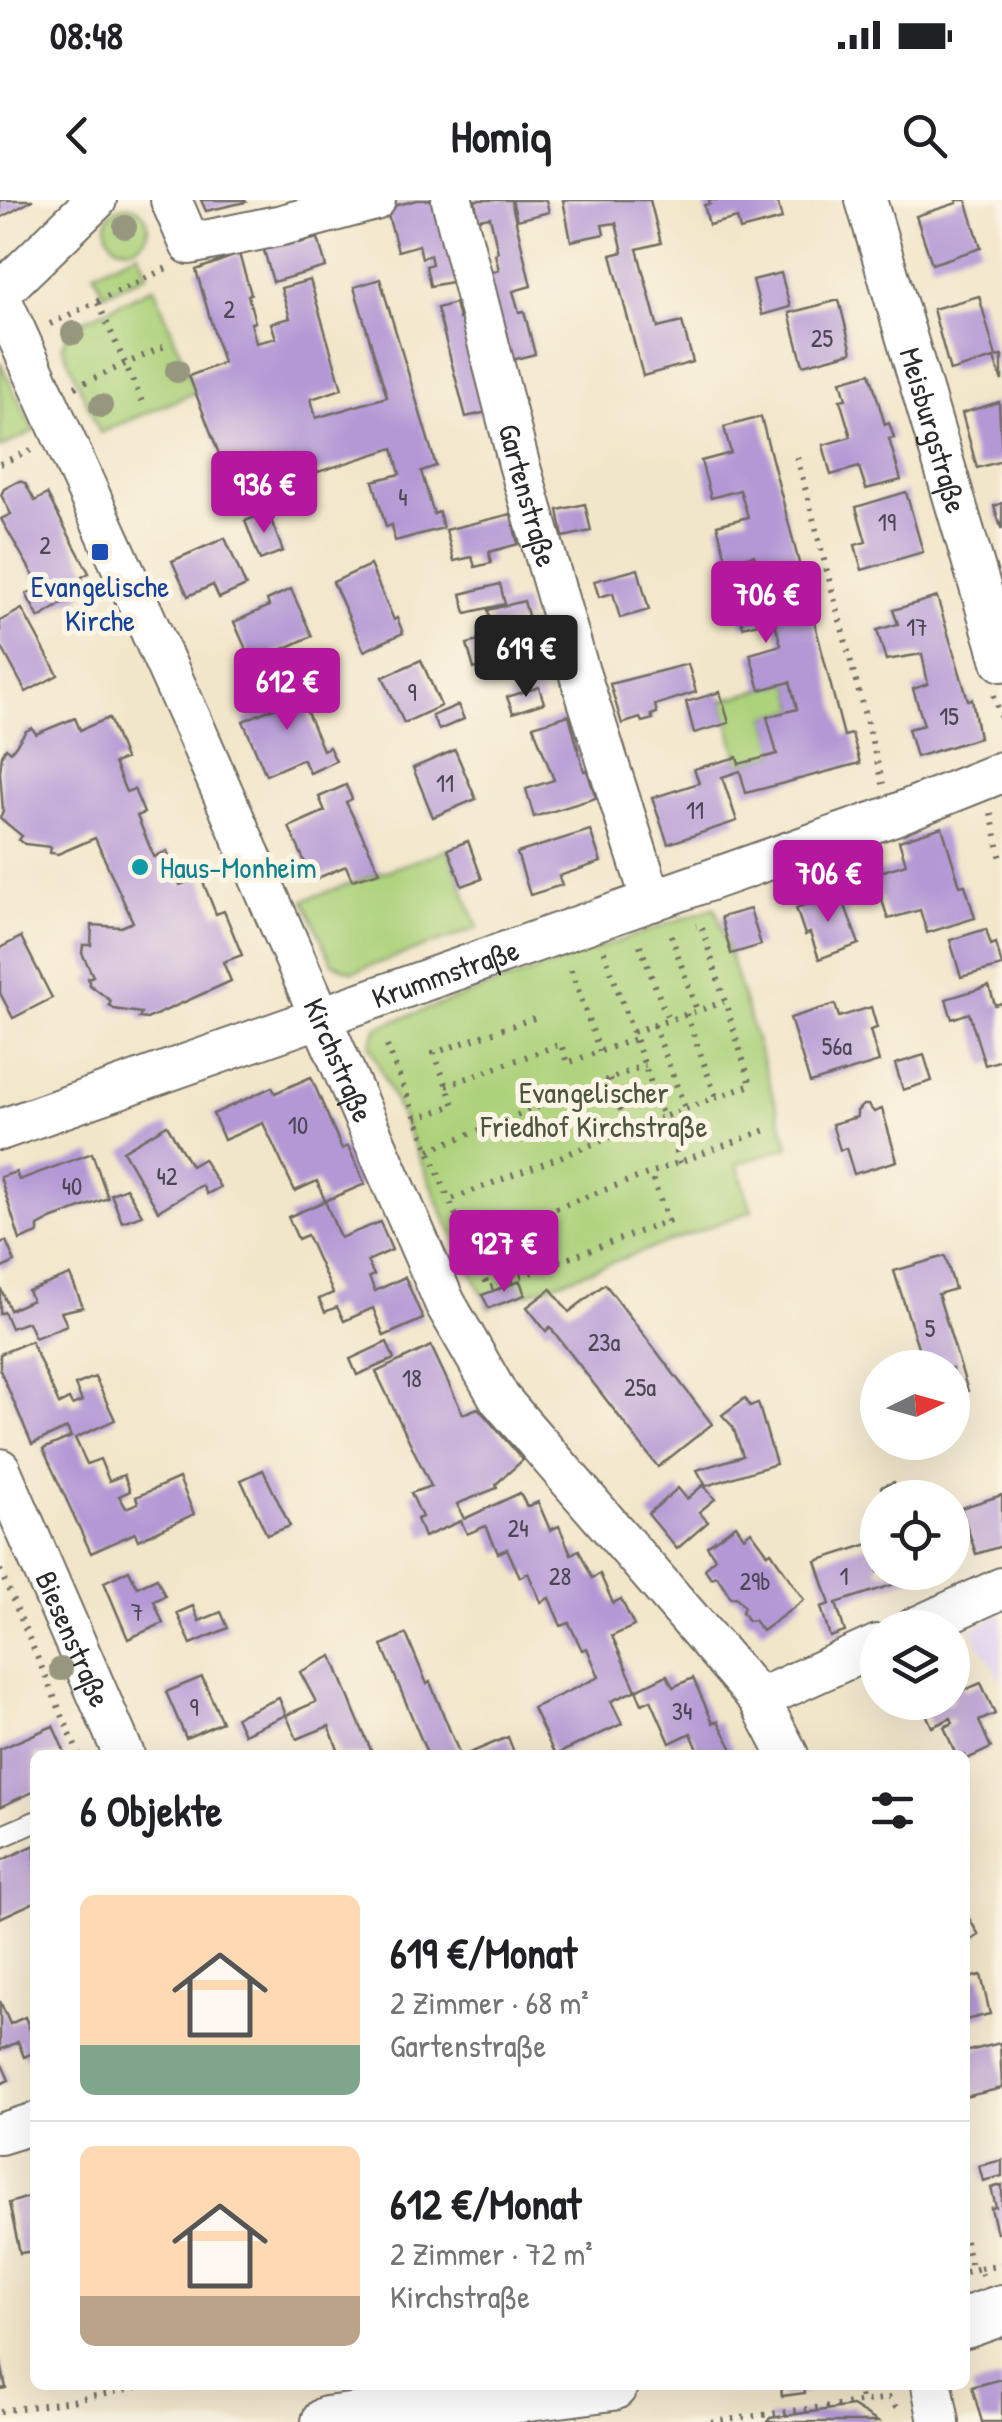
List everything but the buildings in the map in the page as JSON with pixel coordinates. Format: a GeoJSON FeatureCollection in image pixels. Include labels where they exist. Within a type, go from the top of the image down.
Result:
{"type":"FeatureCollection","features":[{"type":"Feature","properties":{"kind":"street"},"geometry":{"type":"LineString","coordinates":[[0,295],[96,200]]}},
{"type":"Feature","properties":{"kind":"street"},"geometry":{"type":"LineString","coordinates":[[171,200],[190,244],[375,200]]}},
{"type":"Feature","properties":{"kind":"street","name":"Gartenstraße"},"geometry":{"type":"LineString","coordinates":[[452,200],[524,482],[579,672],[662,918]]}},
{"type":"Feature","properties":{"kind":"street","name":"Meisburgstraße"},"geometry":{"type":"LineString","coordinates":[[866,200],[1002,661]]}},
{"type":"Feature","properties":{"kind":"street","name":"Kirchstraße"},"geometry":{"type":"LineString","coordinates":[[0,295],[446,1303],[500,1399],[759,1699],[785,1750]]}},
{"type":"Feature","properties":{"kind":"street","name":"Krummstraße"},"geometry":{"type":"LineString","coordinates":[[0,1130],[322,1017],[600,940],[662,918],[1002,772]]}},
{"type":"Feature","properties":{"kind":"street","name":"Biesenstraße"},"geometry":{"type":"LineString","coordinates":[[0,1468],[122,1750]]}},
{"type":"Feature","properties":{"kind":"street"},"geometry":{"type":"LineString","coordinates":[[954,1610],[1002,1588]]}},
{"type":"Feature","properties":{"kind":"street"},"geometry":{"type":"LineString","coordinates":[[759,1699],[860,1652]]}},
{"type":"Feature","properties":{"kind":"street"},"geometry":{"type":"LineString","coordinates":[[0,2134],[30,2124]]}},
{"type":"Feature","properties":{"kind":"street"},"geometry":{"type":"LineString","coordinates":[[970,2312],[985,2283]]}},
{"type":"Feature","properties":{"kind":"street"},"geometry":{"type":"LineString","coordinates":[[326,2422],[573,2390]]}},
{"type":"Feature","properties":{"kind":"lane"},"geometry":{"type":"LineString","coordinates":[[0,1837],[30,1824]]}},
{"type":"Feature","properties":{"kind":"path"},"geometry":{"type":"LineString","coordinates":[[40,317],[44,326],[166,271],[190,244]]}},
{"type":"Feature","properties":{"kind":"path"},"geometry":{"type":"LineString","coordinates":[[98,303],[146,408]]}},
{"type":"Feature","properties":{"kind":"path"},"geometry":{"type":"LineString","coordinates":[[72,388],[169,344]]}},
{"type":"Feature","properties":{"kind":"path"},"geometry":{"type":"LineString","coordinates":[[64,373],[78,404]]}},
{"type":"Feature","properties":{"kind":"path"},"geometry":{"type":"LineString","coordinates":[[0,464],[33,450]]}},
{"type":"Feature","properties":{"kind":"path"},"geometry":{"type":"LineString","coordinates":[[798,457],[892,816]]}},
{"type":"Feature","properties":{"kind":"path"},"geometry":{"type":"LineString","coordinates":[[640,945],[662,918]]}},
{"type":"Feature","properties":{"kind":"path"},"geometry":{"type":"LineString","coordinates":[[448,1200],[751,1085],[700,925],[662,918]]}},
{"type":"Feature","properties":{"kind":"path"},"geometry":{"type":"LineString","coordinates":[[662,918],[697,1011]]}},
{"type":"Feature","properties":{"kind":"path"},"geometry":{"type":"LineString","coordinates":[[600,940],[640,945]]}},
{"type":"Feature","properties":{"kind":"path"},"geometry":{"type":"LineString","coordinates":[[554,976],[571,970],[600,940]]}},
{"type":"Feature","properties":{"kind":"path"},"geometry":{"type":"LineString","coordinates":[[600,940],[680,1163]]}},
{"type":"Feature","properties":{"kind":"path"},"geometry":{"type":"LineString","coordinates":[[640,945],[668,1020]]}},
{"type":"Feature","properties":{"kind":"path"},"geometry":{"type":"LineString","coordinates":[[571,970],[600,1052]]}},
{"type":"Feature","properties":{"kind":"path"},"geometry":{"type":"LineString","coordinates":[[446,1086],[561,1044],[567,1063],[600,1052],[654,1025],[724,1002]]}},
{"type":"Feature","properties":{"kind":"path"},"geometry":{"type":"LineString","coordinates":[[686,1014],[716,1098]]}},
{"type":"Feature","properties":{"kind":"path"},"geometry":{"type":"LineString","coordinates":[[416,1120],[454,1105],[434,1053],[534,1018]]}},
{"type":"Feature","properties":{"kind":"path"},"geometry":{"type":"LineString","coordinates":[[654,1025],[685,1109]]}},
{"type":"Feature","properties":{"kind":"path"},"geometry":{"type":"LineString","coordinates":[[387,1046],[448,1200],[488,1288],[668,1221],[650,1173]]}},
{"type":"Feature","properties":{"kind":"path"},"geometry":{"type":"LineString","coordinates":[[429,1150],[644,1066]]}},
{"type":"Feature","properties":{"kind":"path"},"geometry":{"type":"LineString","coordinates":[[608,1080],[628,1130]]}},
{"type":"Feature","properties":{"kind":"path"},"geometry":{"type":"LineString","coordinates":[[466,1240],[766,1130]]}},
{"type":"Feature","properties":{"kind":"path"},"geometry":{"type":"LineString","coordinates":[[0,1570],[78,1750]]}},
{"type":"Feature","properties":{"kind":"path"},"geometry":{"type":"LineString","coordinates":[[970,2252],[985,2283],[1002,2264]]}},
{"type":"Feature","properties":{"kind":"path"},"geometry":{"type":"LineString","coordinates":[[0,2411],[119,2390]]}},
{"type":"Feature","properties":{"kind":"path"},"geometry":{"type":"LineString","coordinates":[[860,2390],[861,2401]]}},
{"type":"Feature","properties":{"kind":"path"},"geometry":{"type":"LineString","coordinates":[[711,2422],[890,2398],[904,2419],[936,2407]]}},
{"type":"Feature","properties":{"kind":"shaded area"},"geometry":{"type":"Polygon","coordinates":[[[1002,1614],[1002,1682],[970,1629],[1002,1614]]]}},
{"type":"Feature","properties":{"kind":"green space"},"geometry":{"type":"Polygon","coordinates":[[[127,206],[142,212],[148,227],[142,242],[127,248],[112,242],[106,227],[112,212],[127,206]]]}},
{"type":"Feature","properties":{"kind":"green space"},"geometry":{"type":"Polygon","coordinates":[[[138,252],[148,274],[104,294],[94,272],[138,252]]]}},
{"type":"Feature","properties":{"kind":"green space"},"geometry":{"type":"Polygon","coordinates":[[[154,287],[196,392],[100,433],[62,346],[70,327],[154,287]]]}},
{"type":"Feature","properties":{"kind":"green space"},"geometry":{"type":"Polygon","coordinates":[[[0,362],[34,431],[0,448],[0,362]]]}},
{"type":"Feature","properties":{"kind":"green space"},"geometry":{"type":"Polygon","coordinates":[[[790,682],[797,709],[767,717],[777,754],[739,764],[723,700],[790,682]]]}},
{"type":"Feature","properties":{"kind":"green space"},"geometry":{"type":"Polygon","coordinates":[[[448,849],[478,928],[353,972],[332,963],[304,900],[448,849]]]}},
{"type":"Feature","properties":{"kind":"green space","name":"Evangelischer Friedhof Kirchstraße"},"geometry":{"type":"Polygon","coordinates":[[[715,907],[789,1147],[737,1164],[752,1211],[489,1308],[370,1045],[377,1027],[715,907]]]}},
{"type":"Feature","properties":{"kind":"place","name":"Evangelische Kirche"},"geometry":{"type":"Point","coordinates":[100,552]}},
{"type":"Feature","properties":{"kind":"place","name":"Haus-Monheim"},"geometry":{"type":"Point","coordinates":[140,867]}}]}
